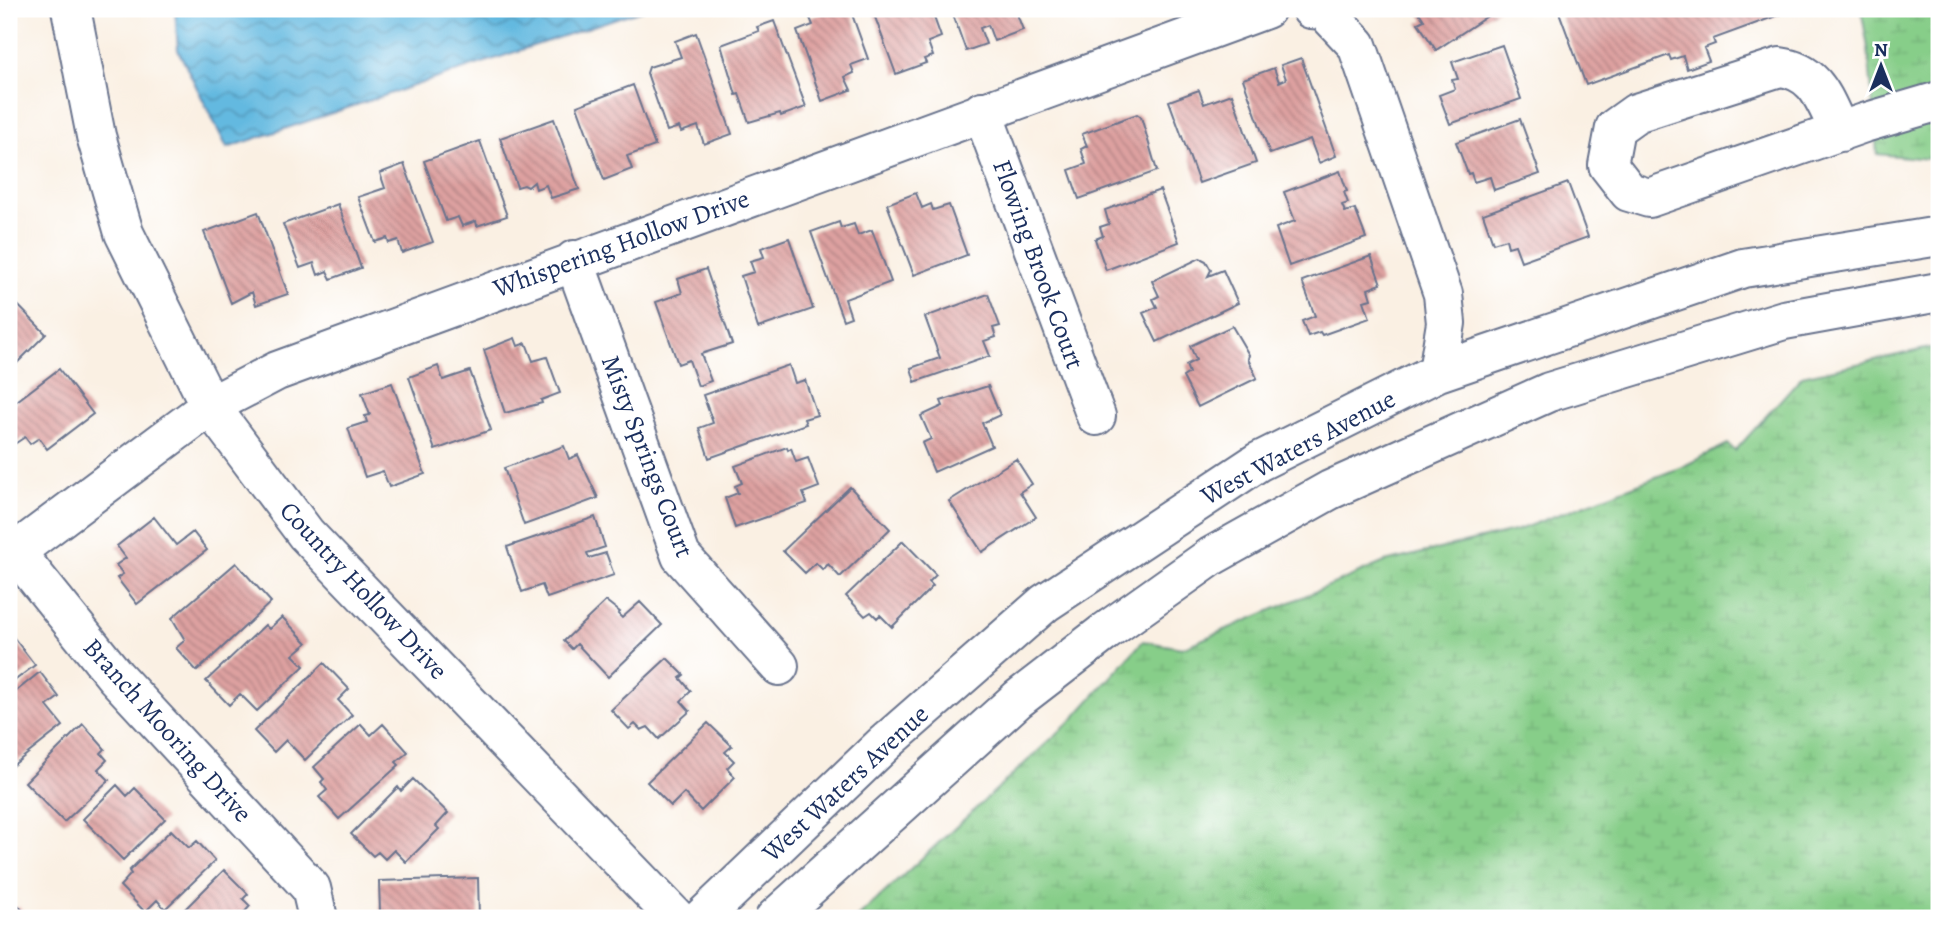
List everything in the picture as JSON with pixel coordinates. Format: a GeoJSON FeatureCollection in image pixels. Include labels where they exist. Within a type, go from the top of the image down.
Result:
{"type":"FeatureCollection","features":[{"type":"Feature","properties":{"kind":"street","name":"Country Hollow Drive"},"geometry":{"type":"LineString","coordinates":[[71,9],[96,136],[124,233],[210,406],[306,534],[676,918]]}},
{"type":"Feature","properties":{"kind":"street","name":"Whispering Hollow Drive"},"geometry":{"type":"LineString","coordinates":[[12,548],[210,406],[277,371],[574,260],[1266,9]]}},
{"type":"Feature","properties":{"kind":"street"},"geometry":{"type":"LineString","coordinates":[[1311,9],[1324,10],[1357,45],[1443,294],[1446,323],[1438,372]]}},
{"type":"Feature","properties":{"kind":"street"},"geometry":{"type":"LineString","coordinates":[[1840,132],[1815,84],[1800,70],[1780,67],[1636,113],[1615,128],[1608,165],[1629,192],[1649,198],[1939,101]]}},
{"type":"Feature","properties":{"kind":"street","name":"Flowing Brook Court"},"geometry":{"type":"LineString","coordinates":[[982,111],[1096,416]]}},
{"type":"Feature","properties":{"kind":"street","name":"West Waters Avenue"},"geometry":{"type":"LineString","coordinates":[[702,918],[885,743],[1045,603],[1258,462],[1438,372],[1743,268],[1939,236]]}},
{"type":"Feature","properties":{"kind":"street","name":"Misty Springs Court"},"geometry":{"type":"LineString","coordinates":[[574,260],[681,556],[779,666]]}},
{"type":"Feature","properties":{"kind":"street","name":"West Waters Avenue"},"geometry":{"type":"LineString","coordinates":[[775,918],[1018,699],[1105,632],[1212,556],[1331,490],[1549,392],[1784,320],[1939,292]]}},
{"type":"Feature","properties":{"kind":"street","name":"Branch Mooring Drive"},"geometry":{"type":"LineString","coordinates":[[12,548],[115,676],[311,888],[318,918]]}},
{"type":"Feature","properties":{"kind":"green space"},"geometry":{"type":"Polygon","coordinates":[[[1861,9],[1939,9],[1939,160],[1877,154],[1868,48],[1861,9]]]}},
{"type":"Feature","properties":{"kind":"green space"},"geometry":{"type":"Polygon","coordinates":[[[1939,346],[1939,918],[857,918],[1074,718],[1143,641],[1182,648],[1385,562],[1518,530],[1682,467],[1728,444],[1735,451],[1802,376],[1939,346]]]}},
{"type":"Feature","properties":{"kind":"water"},"geometry":{"type":"Polygon","coordinates":[[[175,9],[644,9],[227,148],[178,50],[175,9]]]}},
{"type":"Feature","properties":{"kind":"building"},"geometry":{"type":"Polygon","coordinates":[[[834,9],[850,9],[868,59],[851,65],[854,73],[845,77],[851,90],[822,101],[797,31],[813,25],[810,18],[834,9]]]}},
{"type":"Feature","properties":{"kind":"building"},"geometry":{"type":"Polygon","coordinates":[[[872,9],[931,9],[941,37],[928,42],[933,56],[924,59],[926,63],[896,74],[872,9]]]}},
{"type":"Feature","properties":{"kind":"building"},"geometry":{"type":"Polygon","coordinates":[[[951,9],[1015,9],[1023,30],[994,41],[988,25],[980,28],[986,44],[966,51],[951,9]]]}},
{"type":"Feature","properties":{"kind":"building"},"geometry":{"type":"Polygon","coordinates":[[[1498,9],[1436,50],[1418,23],[1424,20],[1418,11],[1498,9]]]}},
{"type":"Feature","properties":{"kind":"building"},"geometry":{"type":"Polygon","coordinates":[[[1568,9],[1795,9],[1713,39],[1715,44],[1704,48],[1709,61],[1687,69],[1683,56],[1671,60],[1669,55],[1586,85],[1559,12],[1568,9]]]}},
{"type":"Feature","properties":{"kind":"building"},"geometry":{"type":"Polygon","coordinates":[[[774,21],[806,107],[781,116],[780,113],[749,122],[739,94],[736,95],[721,45],[759,31],[757,27],[774,21]]]}},
{"type":"Feature","properties":{"kind":"building"},"geometry":{"type":"Polygon","coordinates":[[[696,33],[732,134],[704,144],[698,126],[681,132],[679,127],[667,131],[647,73],[649,67],[681,57],[675,41],[696,33]]]}},
{"type":"Feature","properties":{"kind":"building"},"geometry":{"type":"Polygon","coordinates":[[[1502,45],[1521,99],[1450,124],[1439,95],[1455,89],[1452,80],[1458,79],[1452,62],[1502,45]]]}},
{"type":"Feature","properties":{"kind":"building"},"geometry":{"type":"Polygon","coordinates":[[[1301,58],[1336,156],[1319,163],[1310,139],[1270,154],[1243,79],[1274,68],[1279,82],[1286,79],[1281,65],[1301,58]]]}},
{"type":"Feature","properties":{"kind":"building"},"geometry":{"type":"Polygon","coordinates":[[[633,85],[655,146],[627,156],[632,169],[604,180],[577,106],[633,85]]]}},
{"type":"Feature","properties":{"kind":"building"},"geometry":{"type":"Polygon","coordinates":[[[1199,90],[1204,104],[1232,94],[1256,163],[1199,183],[1169,101],[1199,90]]]}},
{"type":"Feature","properties":{"kind":"building"},"geometry":{"type":"Polygon","coordinates":[[[1137,114],[1141,117],[1157,171],[1079,199],[1069,170],[1086,164],[1081,149],[1087,146],[1082,134],[1137,114]]]}},
{"type":"Feature","properties":{"kind":"building"},"geometry":{"type":"Polygon","coordinates":[[[554,119],[579,189],[551,198],[546,185],[536,189],[534,182],[528,187],[517,187],[500,138],[554,119]]]}},
{"type":"Feature","properties":{"kind":"building"},"geometry":{"type":"Polygon","coordinates":[[[1520,119],[1540,174],[1494,190],[1490,177],[1474,182],[1471,173],[1468,174],[1456,142],[1520,119]]]}},
{"type":"Feature","properties":{"kind":"building"},"geometry":{"type":"Polygon","coordinates":[[[480,141],[507,216],[477,226],[476,221],[462,226],[458,217],[446,221],[424,161],[480,141]]]}},
{"type":"Feature","properties":{"kind":"building"},"geometry":{"type":"Polygon","coordinates":[[[404,164],[433,242],[402,253],[398,240],[389,243],[387,238],[375,242],[358,197],[385,188],[380,173],[404,164]]]}},
{"type":"Feature","properties":{"kind":"building"},"geometry":{"type":"Polygon","coordinates":[[[1340,171],[1348,203],[1342,205],[1345,212],[1355,209],[1366,238],[1289,266],[1276,228],[1295,221],[1284,192],[1340,171]]]}},
{"type":"Feature","properties":{"kind":"building"},"geometry":{"type":"Polygon","coordinates":[[[1568,183],[1588,237],[1521,261],[1515,245],[1508,247],[1506,239],[1493,243],[1483,214],[1568,183]]]}},
{"type":"Feature","properties":{"kind":"building"},"geometry":{"type":"Polygon","coordinates":[[[1160,190],[1179,242],[1106,270],[1095,239],[1103,236],[1100,227],[1109,224],[1105,210],[1160,190]]]}},
{"type":"Feature","properties":{"kind":"building"},"geometry":{"type":"Polygon","coordinates":[[[916,193],[922,208],[931,204],[933,210],[949,205],[967,255],[914,275],[887,204],[916,193]]]}},
{"type":"Feature","properties":{"kind":"building"},"geometry":{"type":"Polygon","coordinates":[[[338,204],[361,268],[331,279],[327,271],[318,275],[314,263],[300,268],[283,224],[338,204]]]}},
{"type":"Feature","properties":{"kind":"building"},"geometry":{"type":"Polygon","coordinates":[[[258,212],[288,294],[256,305],[252,292],[231,303],[204,232],[258,212]]]}},
{"type":"Feature","properties":{"kind":"building"},"geometry":{"type":"Polygon","coordinates":[[[839,222],[841,228],[854,224],[858,235],[872,230],[891,282],[845,299],[851,317],[843,320],[811,232],[839,222]]]}},
{"type":"Feature","properties":{"kind":"building"},"geometry":{"type":"Polygon","coordinates":[[[789,238],[813,309],[758,328],[741,276],[754,272],[750,261],[764,257],[761,248],[789,238]]]}},
{"type":"Feature","properties":{"kind":"building"},"geometry":{"type":"Polygon","coordinates":[[[1371,256],[1381,284],[1368,289],[1371,299],[1364,301],[1370,318],[1322,335],[1320,332],[1308,336],[1302,321],[1315,316],[1302,281],[1371,256]]]}},
{"type":"Feature","properties":{"kind":"building"},"geometry":{"type":"Polygon","coordinates":[[[1200,258],[1206,261],[1211,270],[1208,276],[1223,270],[1238,303],[1157,342],[1143,313],[1157,307],[1153,299],[1159,296],[1152,281],[1200,258]]]}},
{"type":"Feature","properties":{"kind":"building"},"geometry":{"type":"Polygon","coordinates":[[[706,269],[732,344],[701,354],[711,381],[698,386],[689,360],[678,364],[656,302],[682,293],[678,279],[706,269]]]}},
{"type":"Feature","properties":{"kind":"building"},"geometry":{"type":"Polygon","coordinates":[[[988,294],[1000,326],[993,328],[996,337],[984,341],[990,356],[915,382],[911,368],[940,358],[925,317],[988,294]]]}},
{"type":"Feature","properties":{"kind":"building"},"geometry":{"type":"Polygon","coordinates":[[[9,296],[46,334],[9,371],[9,296]]]}},
{"type":"Feature","properties":{"kind":"building"},"geometry":{"type":"Polygon","coordinates":[[[1232,326],[1249,355],[1248,359],[1257,378],[1198,407],[1183,377],[1189,373],[1186,365],[1196,360],[1190,346],[1232,326]]]}},
{"type":"Feature","properties":{"kind":"building"},"geometry":{"type":"Polygon","coordinates":[[[515,338],[518,346],[526,343],[533,361],[547,357],[560,393],[541,400],[542,403],[505,413],[484,350],[515,338]]]}},
{"type":"Feature","properties":{"kind":"building"},"geometry":{"type":"Polygon","coordinates":[[[789,365],[795,383],[805,380],[817,415],[804,419],[806,424],[709,458],[699,428],[713,423],[703,395],[789,365]]]}},
{"type":"Feature","properties":{"kind":"building"},"geometry":{"type":"Polygon","coordinates":[[[438,366],[443,380],[470,371],[491,430],[435,450],[409,377],[438,366]]]}},
{"type":"Feature","properties":{"kind":"building"},"geometry":{"type":"Polygon","coordinates":[[[59,369],[93,414],[47,449],[39,438],[30,444],[25,437],[13,445],[9,440],[9,407],[59,369]]]}},
{"type":"Feature","properties":{"kind":"building"},"geometry":{"type":"Polygon","coordinates":[[[392,383],[425,474],[389,487],[383,471],[365,477],[348,428],[367,422],[365,416],[370,415],[362,393],[392,383]]]}},
{"type":"Feature","properties":{"kind":"building"},"geometry":{"type":"Polygon","coordinates":[[[988,386],[1000,415],[982,423],[992,446],[934,472],[922,443],[931,439],[921,416],[943,406],[941,401],[988,386]]]}},
{"type":"Feature","properties":{"kind":"building"},"geometry":{"type":"Polygon","coordinates":[[[564,446],[569,459],[578,455],[598,498],[524,525],[504,468],[564,446]]]}},
{"type":"Feature","properties":{"kind":"building"},"geometry":{"type":"Polygon","coordinates":[[[787,447],[788,450],[791,448],[796,462],[808,458],[819,487],[803,493],[807,503],[735,528],[725,498],[738,493],[735,486],[742,483],[735,466],[787,447]]]}},
{"type":"Feature","properties":{"kind":"building"},"geometry":{"type":"Polygon","coordinates":[[[1016,459],[1032,484],[1020,492],[1036,517],[982,552],[949,501],[1016,459]]]}},
{"type":"Feature","properties":{"kind":"building"},"geometry":{"type":"Polygon","coordinates":[[[850,487],[890,529],[840,577],[828,564],[823,570],[816,563],[805,573],[783,551],[850,487]]]}},
{"type":"Feature","properties":{"kind":"building"},"geometry":{"type":"Polygon","coordinates":[[[154,517],[176,545],[193,532],[207,550],[137,604],[117,578],[123,574],[116,565],[126,558],[117,546],[154,517]]]}},
{"type":"Feature","properties":{"kind":"building"},"geometry":{"type":"Polygon","coordinates":[[[595,517],[605,547],[587,553],[589,558],[606,553],[614,575],[547,598],[542,585],[522,592],[507,547],[595,517]]]}},
{"type":"Feature","properties":{"kind":"building"},"geometry":{"type":"Polygon","coordinates":[[[903,541],[936,575],[929,582],[933,586],[892,627],[880,615],[877,618],[871,612],[865,616],[846,596],[903,541]]]}},
{"type":"Feature","properties":{"kind":"building"},"geometry":{"type":"Polygon","coordinates":[[[236,563],[271,602],[197,671],[176,648],[185,640],[172,618],[236,563]]]}},
{"type":"Feature","properties":{"kind":"building"},"geometry":{"type":"Polygon","coordinates":[[[606,601],[620,612],[618,614],[622,618],[640,602],[662,625],[608,677],[577,644],[572,649],[564,641],[606,601]]]}},
{"type":"Feature","properties":{"kind":"building"},"geometry":{"type":"Polygon","coordinates":[[[282,617],[307,643],[293,655],[304,666],[257,711],[240,694],[229,705],[206,681],[265,625],[269,629],[282,617]]]}},
{"type":"Feature","properties":{"kind":"building"},"geometry":{"type":"Polygon","coordinates":[[[14,638],[35,665],[9,685],[9,642],[14,638]]]}},
{"type":"Feature","properties":{"kind":"building"},"geometry":{"type":"Polygon","coordinates":[[[667,658],[684,675],[680,678],[691,691],[681,701],[690,711],[659,739],[648,727],[641,730],[635,724],[629,729],[611,710],[667,658]]]}},
{"type":"Feature","properties":{"kind":"building"},"geometry":{"type":"Polygon","coordinates":[[[324,663],[349,689],[338,700],[352,715],[305,760],[286,740],[274,752],[254,731],[324,663]]]}},
{"type":"Feature","properties":{"kind":"building"},"geometry":{"type":"Polygon","coordinates":[[[40,672],[59,697],[47,706],[63,726],[12,766],[9,761],[9,697],[40,672]]]}},
{"type":"Feature","properties":{"kind":"building"},"geometry":{"type":"Polygon","coordinates":[[[708,723],[732,746],[725,752],[734,761],[727,768],[735,777],[701,811],[684,793],[671,806],[647,782],[708,723]]]}},
{"type":"Feature","properties":{"kind":"building"},"geometry":{"type":"Polygon","coordinates":[[[83,724],[105,749],[101,753],[107,760],[98,769],[109,780],[64,822],[25,782],[83,724]]]}},
{"type":"Feature","properties":{"kind":"building"},"geometry":{"type":"Polygon","coordinates":[[[361,724],[371,735],[383,724],[408,752],[396,762],[399,765],[339,819],[319,797],[327,790],[321,782],[324,779],[314,767],[361,724]]]}},
{"type":"Feature","properties":{"kind":"building"},"geometry":{"type":"Polygon","coordinates":[[[413,779],[448,813],[436,826],[439,829],[406,862],[394,850],[385,859],[378,852],[373,856],[351,834],[398,787],[401,791],[413,779]]]}},
{"type":"Feature","properties":{"kind":"building"},"geometry":{"type":"Polygon","coordinates":[[[117,785],[127,796],[135,788],[165,819],[123,860],[83,819],[117,785]]]}},
{"type":"Feature","properties":{"kind":"building"},"geometry":{"type":"Polygon","coordinates":[[[171,830],[189,848],[197,841],[215,861],[165,909],[157,900],[145,912],[120,886],[131,874],[129,871],[171,830]]]}},
{"type":"Feature","properties":{"kind":"building"},"geometry":{"type":"Polygon","coordinates":[[[224,870],[248,894],[243,899],[250,906],[241,916],[244,918],[176,918],[224,870]]]}},
{"type":"Feature","properties":{"kind":"building"},"geometry":{"type":"Polygon","coordinates":[[[478,878],[479,918],[393,918],[393,912],[380,912],[379,881],[478,878]]]}},
{"type":"Feature","properties":{"kind":"building"},"geometry":{"type":"Polygon","coordinates":[[[19,906],[28,918],[9,918],[9,914],[19,906]]]}}]}
